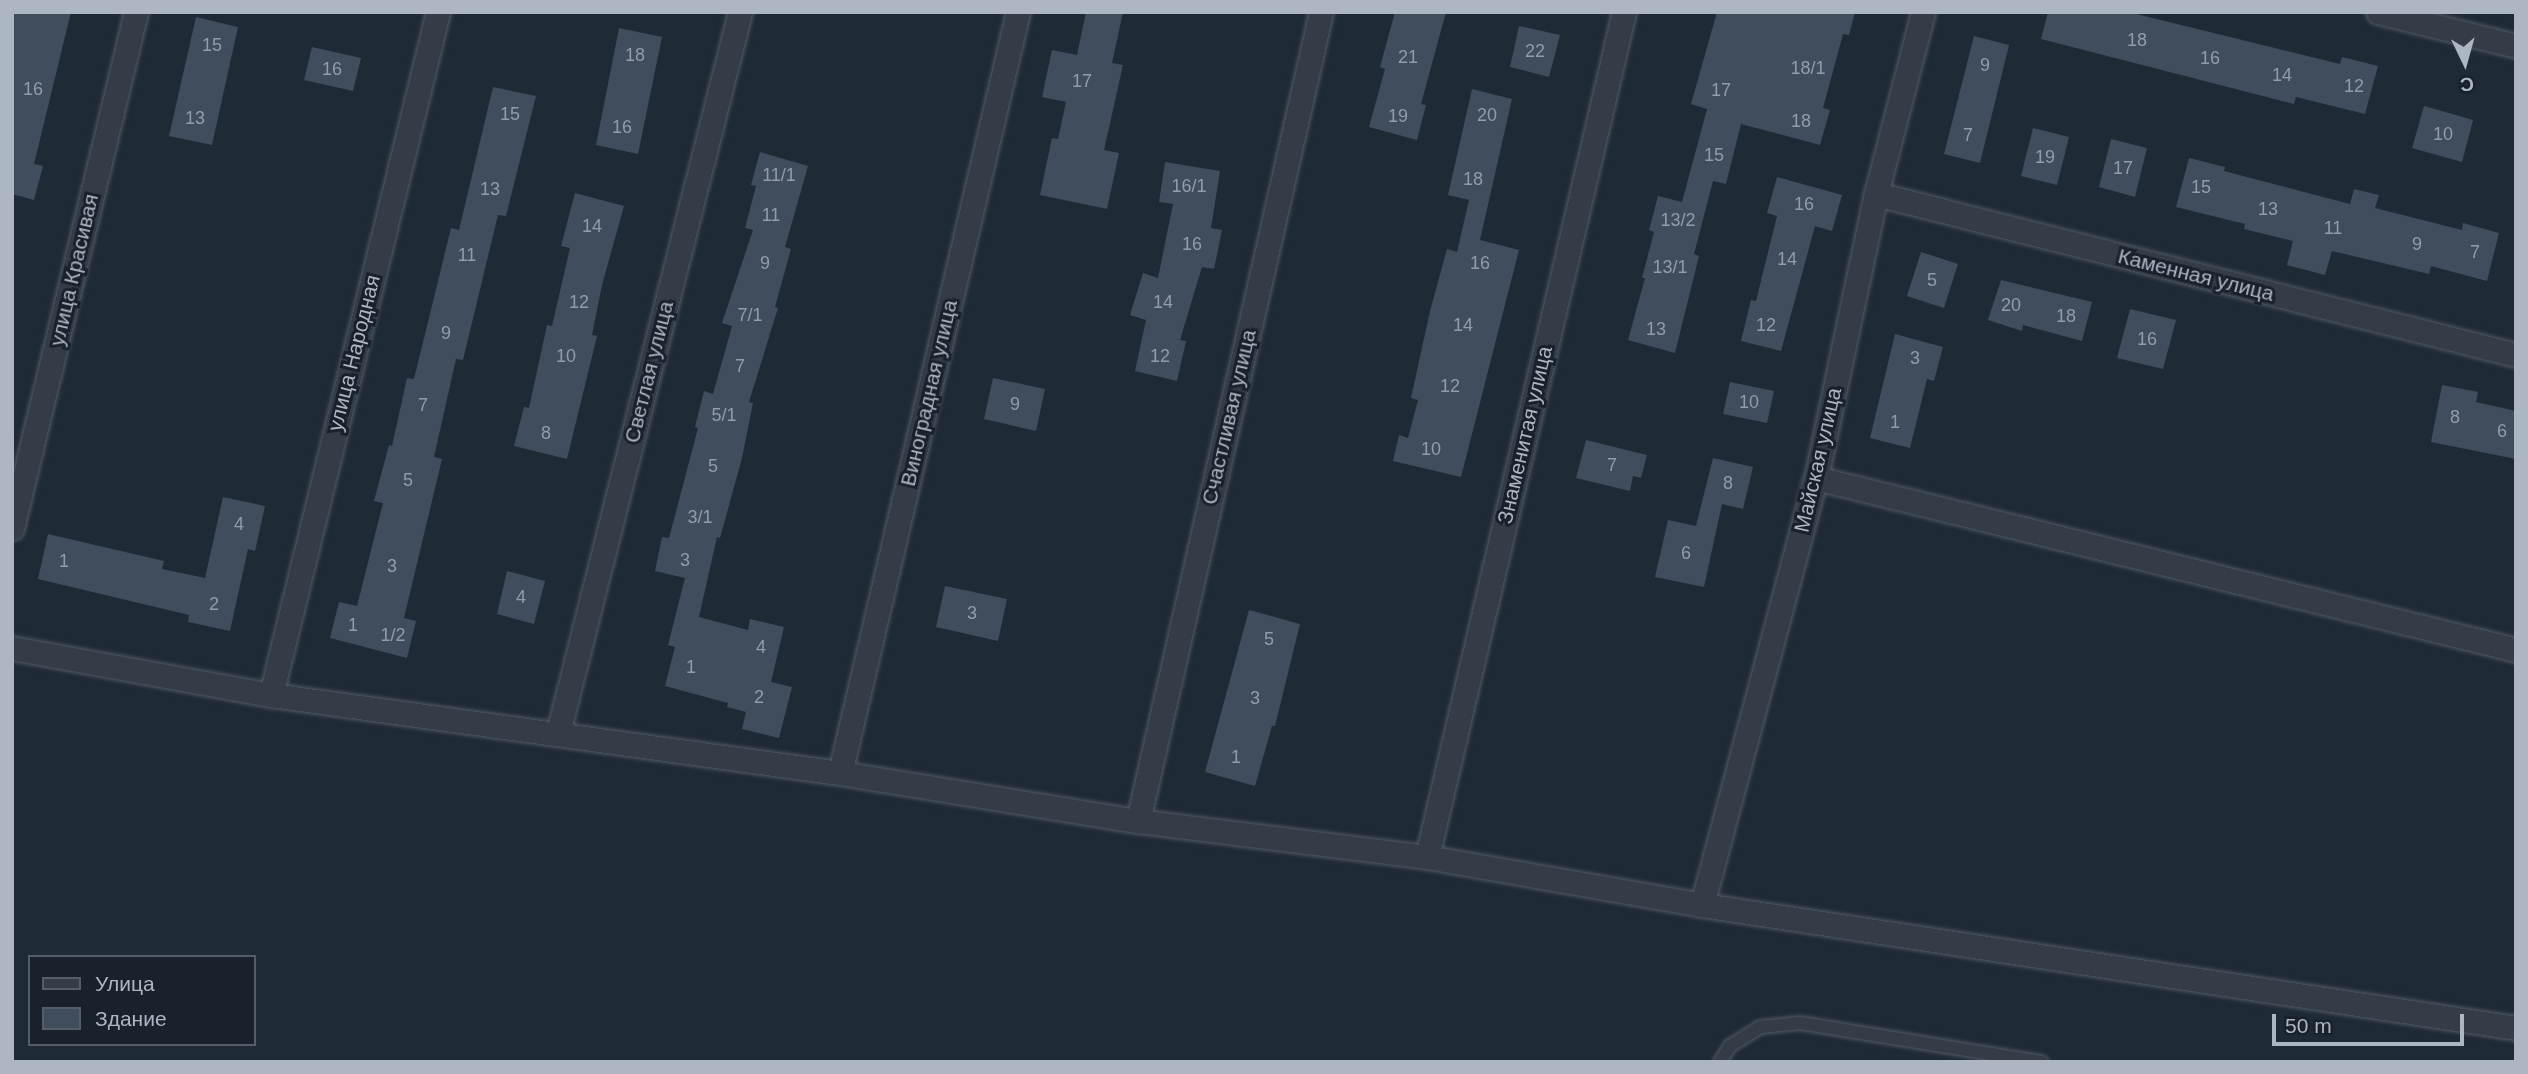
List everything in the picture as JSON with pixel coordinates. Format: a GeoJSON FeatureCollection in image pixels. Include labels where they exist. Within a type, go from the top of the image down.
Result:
{"type":"FeatureCollection","features":[{"type":"Feature","properties":{"kind":"street","name":"улица Красивая"},"geometry":{"type":"LineString","coordinates":[[12,527],[136,12]]}},
{"type":"Feature","properties":{"kind":"street","name":"улица Народная"},"geometry":{"type":"LineString","coordinates":[[271,695],[438,12]]}},
{"type":"Feature","properties":{"kind":"street","name":"Светлая улица"},"geometry":{"type":"LineString","coordinates":[[558,733],[740,12]]}},
{"type":"Feature","properties":{"kind":"street","name":"Виноградная улица"},"geometry":{"type":"LineString","coordinates":[[840,773],[1018,12]]}},
{"type":"Feature","properties":{"kind":"street","name":"Счастливая улица"},"geometry":{"type":"LineString","coordinates":[[1138,821],[1321,12]]}},
{"type":"Feature","properties":{"kind":"street","name":"Знаменитая улица"},"geometry":{"type":"LineString","coordinates":[[1427,857],[1624,12]]}},
{"type":"Feature","properties":{"kind":"street","name":"Майская улица"},"geometry":{"type":"LineString","coordinates":[[1702,905],[1816,478],[1875,194],[1923,12]]}},
{"type":"Feature","properties":{"kind":"street"},"geometry":{"type":"LineString","coordinates":[[2378,12],[2516,46]]}},
{"type":"Feature","properties":{"kind":"street","name":"Каменная улица"},"geometry":{"type":"LineString","coordinates":[[1875,194],[2516,355]]}},
{"type":"Feature","properties":{"kind":"street"},"geometry":{"type":"LineString","coordinates":[[1816,478],[2516,650]]}},
{"type":"Feature","properties":{"kind":"street"},"geometry":{"type":"LineString","coordinates":[[12,648],[271,695],[840,773],[1138,821],[1427,857],[1702,905],[2516,1028]]}},
{"type":"Feature","properties":{"kind":"lane"},"geometry":{"type":"LineString","coordinates":[[1720,1062],[1730,1046],[1761,1027],[1800,1023],[2042,1062]]}},
{"type":"Feature","properties":{"kind":"building"},"geometry":{"type":"Polygon","coordinates":[[[12,12],[71,12],[34,164],[43,166],[34,200],[12,194],[12,12]]]}},
{"type":"Feature","properties":{"kind":"building"},"geometry":{"type":"Polygon","coordinates":[[[1086,12],[1123,12],[1112,63],[1123,65],[1104,150],[1119,153],[1107,209],[1040,195],[1052,138],[1058,139],[1066,102],[1042,97],[1052,50],[1077,55],[1086,12]]]}},
{"type":"Feature","properties":{"kind":"building"},"geometry":{"type":"Polygon","coordinates":[[[1395,12],[1446,12],[1421,104],[1426,105],[1417,140],[1369,127],[1385,69],[1380,67],[1395,12]]]}},
{"type":"Feature","properties":{"kind":"building"},"geometry":{"type":"Polygon","coordinates":[[[1717,12],[1855,12],[1849,35],[1843,34],[1823,108],[1830,110],[1820,145],[1741,124],[1726,184],[1713,181],[1694,254],[1699,256],[1675,353],[1628,340],[1645,278],[1642,278],[1654,232],[1649,230],[1658,196],[1682,202],[1707,109],[1691,104],[1717,12]]]}},
{"type":"Feature","properties":{"kind":"building"},"geometry":{"type":"Polygon","coordinates":[[[2048,12],[2128,12],[2340,64],[2342,57],[2378,66],[2365,114],[2296,97],[2294,104],[2041,39],[2048,12]]]}},
{"type":"Feature","properties":{"kind":"building"},"geometry":{"type":"Polygon","coordinates":[[[196,17],[238,27],[212,145],[169,136],[196,17]]]}},
{"type":"Feature","properties":{"kind":"building"},"geometry":{"type":"Polygon","coordinates":[[[1519,26],[1560,35],[1549,77],[1510,67],[1519,26]]]}},
{"type":"Feature","properties":{"kind":"building"},"geometry":{"type":"Polygon","coordinates":[[[619,28],[662,37],[638,154],[596,145],[619,28]]]}},
{"type":"Feature","properties":{"kind":"building"},"geometry":{"type":"Polygon","coordinates":[[[1974,36],[2009,45],[1980,163],[1944,154],[1974,36]]]}},
{"type":"Feature","properties":{"kind":"building"},"geometry":{"type":"Polygon","coordinates":[[[312,47],[361,58],[353,91],[304,80],[312,47]]]}},
{"type":"Feature","properties":{"kind":"building"},"geometry":{"type":"Polygon","coordinates":[[[493,87],[536,96],[506,216],[498,215],[463,360],[456,359],[434,457],[442,459],[404,618],[416,621],[407,658],[330,638],[339,602],[357,606],[383,503],[374,501],[389,445],[392,446],[407,378],[414,379],[451,228],[459,230],[493,87]]]}},
{"type":"Feature","properties":{"kind":"building"},"geometry":{"type":"Polygon","coordinates":[[[1472,89],[1512,99],[1480,240],[1519,250],[1461,477],[1393,461],[1399,435],[1408,438],[1418,400],[1411,398],[1430,311],[1447,249],[1457,252],[1469,200],[1448,195],[1472,89]]]}},
{"type":"Feature","properties":{"kind":"building"},"geometry":{"type":"Polygon","coordinates":[[[2424,106],[2473,120],[2462,162],[2412,148],[2424,106]]]}},
{"type":"Feature","properties":{"kind":"building"},"geometry":{"type":"Polygon","coordinates":[[[2033,128],[2069,137],[2057,185],[2021,176],[2033,128]]]}},
{"type":"Feature","properties":{"kind":"building"},"geometry":{"type":"Polygon","coordinates":[[[2111,139],[2147,148],[2135,197],[2099,187],[2111,139]]]}},
{"type":"Feature","properties":{"kind":"building"},"geometry":{"type":"Polygon","coordinates":[[[760,152],[808,166],[785,247],[791,249],[775,307],[778,308],[749,402],[753,403],[742,458],[720,538],[717,537],[699,617],[748,630],[750,619],[784,627],[771,682],[792,687],[779,738],[742,729],[746,712],[727,707],[728,703],[665,686],[675,647],[668,645],[685,578],[655,571],[662,537],[669,538],[698,428],[695,427],[704,391],[713,394],[732,326],[722,323],[753,230],[745,228],[756,186],[751,185],[760,152]]]}},
{"type":"Feature","properties":{"kind":"building"},"geometry":{"type":"Polygon","coordinates":[[[2189,158],[2225,167],[2224,171],[2350,204],[2354,189],[2379,195],[2375,208],[2462,230],[2463,223],[2499,233],[2487,281],[2431,266],[2429,274],[2332,251],[2325,275],[2287,265],[2293,241],[2244,229],[2245,224],[2176,207],[2189,158]]]}},
{"type":"Feature","properties":{"kind":"building"},"geometry":{"type":"Polygon","coordinates":[[[1165,162],[1220,171],[1211,228],[1222,230],[1214,269],[1202,267],[1180,340],[1186,341],[1177,381],[1135,371],[1146,320],[1130,315],[1143,273],[1158,278],[1173,204],[1159,202],[1165,162]]]}},
{"type":"Feature","properties":{"kind":"building"},"geometry":{"type":"Polygon","coordinates":[[[1777,177],[1842,195],[1832,231],[1815,226],[1781,351],[1741,341],[1751,300],[1756,301],[1777,216],[1767,213],[1777,177]]]}},
{"type":"Feature","properties":{"kind":"building"},"geometry":{"type":"Polygon","coordinates":[[[575,193],[624,206],[602,285],[592,335],[597,336],[567,459],[514,446],[524,407],[529,408],[547,325],[552,326],[570,248],[561,246],[575,193]]]}},
{"type":"Feature","properties":{"kind":"building"},"geometry":{"type":"Polygon","coordinates":[[[1921,252],[1958,264],[1944,308],[1907,296],[1921,252]]]}},
{"type":"Feature","properties":{"kind":"building"},"geometry":{"type":"Polygon","coordinates":[[[2001,280],[2092,302],[2082,341],[2023,325],[2022,331],[1988,320],[2001,280]]]}},
{"type":"Feature","properties":{"kind":"building"},"geometry":{"type":"Polygon","coordinates":[[[2130,309],[2176,320],[2163,369],[2117,358],[2130,309]]]}},
{"type":"Feature","properties":{"kind":"building"},"geometry":{"type":"Polygon","coordinates":[[[1895,334],[1943,347],[1934,381],[1927,379],[1910,448],[1870,438],[1895,334]]]}},
{"type":"Feature","properties":{"kind":"building"},"geometry":{"type":"Polygon","coordinates":[[[993,378],[1045,389],[1036,431],[984,419],[993,378]]]}},
{"type":"Feature","properties":{"kind":"building"},"geometry":{"type":"Polygon","coordinates":[[[1730,382],[1774,391],[1767,423],[1723,414],[1730,382]]]}},
{"type":"Feature","properties":{"kind":"building"},"geometry":{"type":"Polygon","coordinates":[[[2442,385],[2478,392],[2476,402],[2516,411],[2516,459],[2431,442],[2442,385]]]}},
{"type":"Feature","properties":{"kind":"building"},"geometry":{"type":"Polygon","coordinates":[[[1586,440],[1647,455],[1641,478],[1633,476],[1630,491],[1576,478],[1586,440]]]}},
{"type":"Feature","properties":{"kind":"building"},"geometry":{"type":"Polygon","coordinates":[[[1713,458],[1753,467],[1743,509],[1722,504],[1704,587],[1655,577],[1668,520],[1696,526],[1713,458]]]}},
{"type":"Feature","properties":{"kind":"building"},"geometry":{"type":"Polygon","coordinates":[[[223,497],[265,506],[255,551],[248,549],[230,631],[188,622],[189,615],[38,579],[48,534],[164,561],[162,569],[205,578],[223,497]]]}},
{"type":"Feature","properties":{"kind":"building"},"geometry":{"type":"Polygon","coordinates":[[[507,571],[545,581],[534,624],[497,614],[507,571]]]}},
{"type":"Feature","properties":{"kind":"building"},"geometry":{"type":"Polygon","coordinates":[[[945,586],[1007,599],[998,641],[936,627],[945,586]]]}},
{"type":"Feature","properties":{"kind":"building"},"geometry":{"type":"Polygon","coordinates":[[[1249,610],[1300,624],[1275,726],[1272,726],[1255,786],[1205,772],[1249,610]]]}}]}
